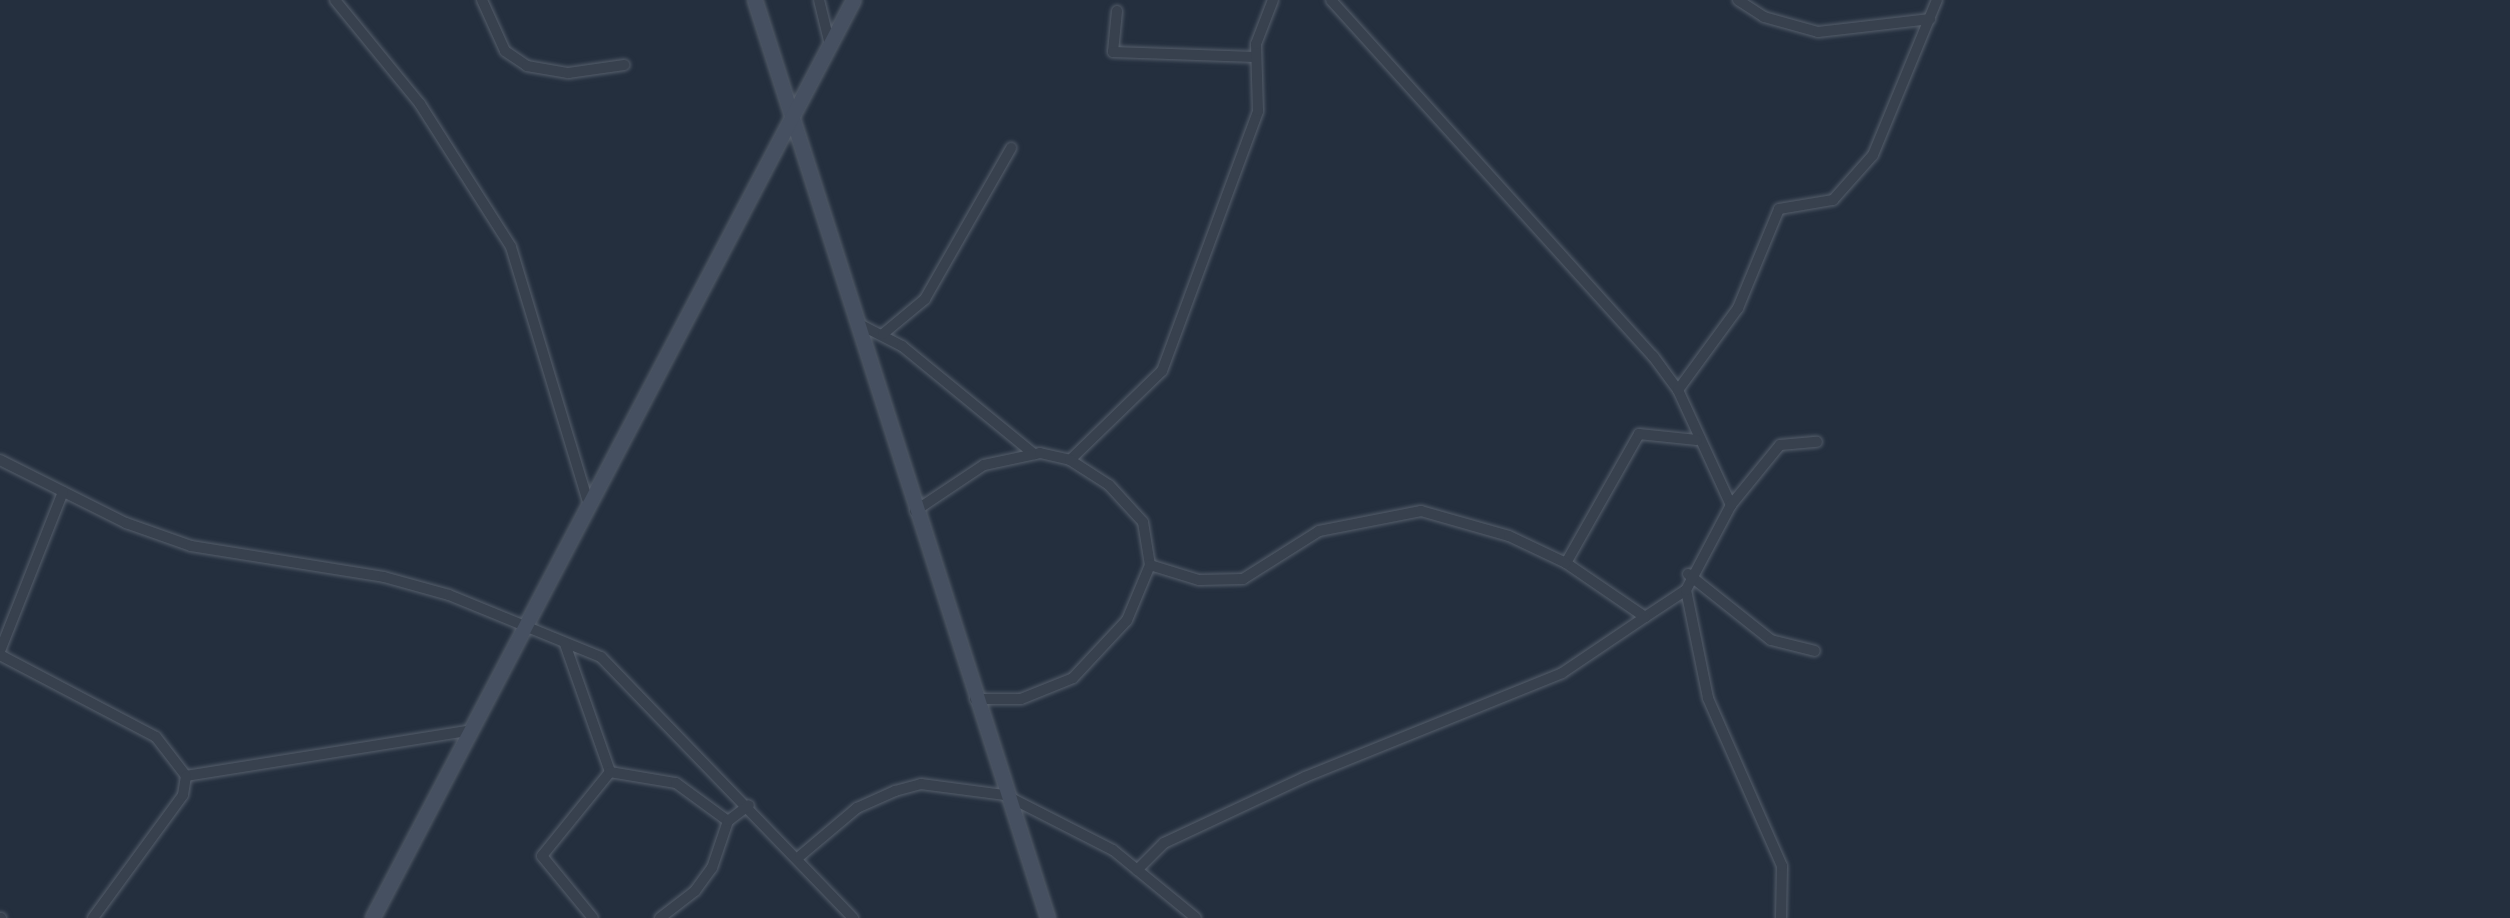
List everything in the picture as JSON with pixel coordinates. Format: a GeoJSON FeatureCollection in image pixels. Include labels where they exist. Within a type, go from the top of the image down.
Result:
{"type":"FeatureCollection","features":[{"type":"Feature","properties":{"kind":"main road"},"geometry":{"type":"LineString","coordinates":[[755,0],[973,699],[1048,918]]}},
{"type":"Feature","properties":{"kind":"main road"},"geometry":{"type":"LineString","coordinates":[[373,918],[466,731],[528,628],[587,499],[854,0]]}},
{"type":"Feature","properties":{"kind":"street"},"geometry":{"type":"LineString","coordinates":[[335,0],[420,104],[511,247],[587,499]]}},
{"type":"Feature","properties":{"kind":"street"},"geometry":{"type":"LineString","coordinates":[[482,0],[505,51],[527,66],[568,73],[624,65]]}},
{"type":"Feature","properties":{"kind":"street"},"geometry":{"type":"LineString","coordinates":[[819,0],[830,45]]}},
{"type":"Feature","properties":{"kind":"street"},"geometry":{"type":"LineString","coordinates":[[1070,460],[1162,371],[1258,111],[1255,57],[1273,0]]}},
{"type":"Feature","properties":{"kind":"street"},"geometry":{"type":"LineString","coordinates":[[1331,0],[1571,258],[1678,390],[1697,440],[1731,505]]}},
{"type":"Feature","properties":{"kind":"street"},"geometry":{"type":"LineString","coordinates":[[1738,0],[1764,17],[1818,32],[1930,19]]}},
{"type":"Feature","properties":{"kind":"street"},"geometry":{"type":"LineString","coordinates":[[1678,390],[1738,308],[1779,209],[1833,200],[1873,155],[1937,0]]}},
{"type":"Feature","properties":{"kind":"street"},"geometry":{"type":"LineString","coordinates":[[1117,11],[1113,52],[1255,57]]}},
{"type":"Feature","properties":{"kind":"street"},"geometry":{"type":"LineString","coordinates":[[883,334],[925,299],[1011,148]]}},
{"type":"Feature","properties":{"kind":"street"},"geometry":{"type":"LineString","coordinates":[[857,323],[883,334],[1034,454]]}},
{"type":"Feature","properties":{"kind":"street"},"geometry":{"type":"LineString","coordinates":[[1566,563],[1639,434],[1697,440]]}},
{"type":"Feature","properties":{"kind":"street"},"geometry":{"type":"LineString","coordinates":[[1781,918],[1782,866],[1708,698],[1686,590],[1688,574],[1731,505],[1780,445],[1817,442]]}},
{"type":"Feature","properties":{"kind":"street"},"geometry":{"type":"LineString","coordinates":[[915,511],[984,465],[1034,454],[1070,460],[1109,485],[1143,522],[1150,565],[1127,620],[1073,678],[1021,699],[973,699]]}},
{"type":"Feature","properties":{"kind":"street"},"geometry":{"type":"LineString","coordinates":[[0,460],[63,492],[191,546],[384,577],[528,628],[623,674],[800,856],[853,918]]}},
{"type":"Feature","properties":{"kind":"street"},"geometry":{"type":"LineString","coordinates":[[63,492],[0,653],[156,737],[186,776],[183,795],[93,918]]}},
{"type":"Feature","properties":{"kind":"street"},"geometry":{"type":"LineString","coordinates":[[1150,565],[1199,580],[1243,579],[1319,531],[1421,511],[1509,536],[1566,563],[1645,617]]}},
{"type":"Feature","properties":{"kind":"street"},"geometry":{"type":"LineString","coordinates":[[1688,574],[1771,640],[1815,651]]}},
{"type":"Feature","properties":{"kind":"street"},"geometry":{"type":"LineString","coordinates":[[1137,870],[1164,843],[1305,777],[1562,673],[1686,590]]}},
{"type":"Feature","properties":{"kind":"street"},"geometry":{"type":"LineString","coordinates":[[565,644],[610,772]]}},
{"type":"Feature","properties":{"kind":"street"},"geometry":{"type":"LineString","coordinates":[[186,776],[466,731]]}},
{"type":"Feature","properties":{"kind":"street"},"geometry":{"type":"LineString","coordinates":[[610,772],[676,783],[728,821]]}},
{"type":"Feature","properties":{"kind":"street"},"geometry":{"type":"LineString","coordinates":[[593,918],[542,856],[610,772]]}},
{"type":"Feature","properties":{"kind":"street"},"geometry":{"type":"LineString","coordinates":[[800,856],[857,808],[895,791],[921,784],[1005,795],[1137,870],[1196,918]]}},
{"type":"Feature","properties":{"kind":"street"},"geometry":{"type":"LineString","coordinates":[[660,918],[676,915],[712,868],[728,821],[749,805]]}}]}
